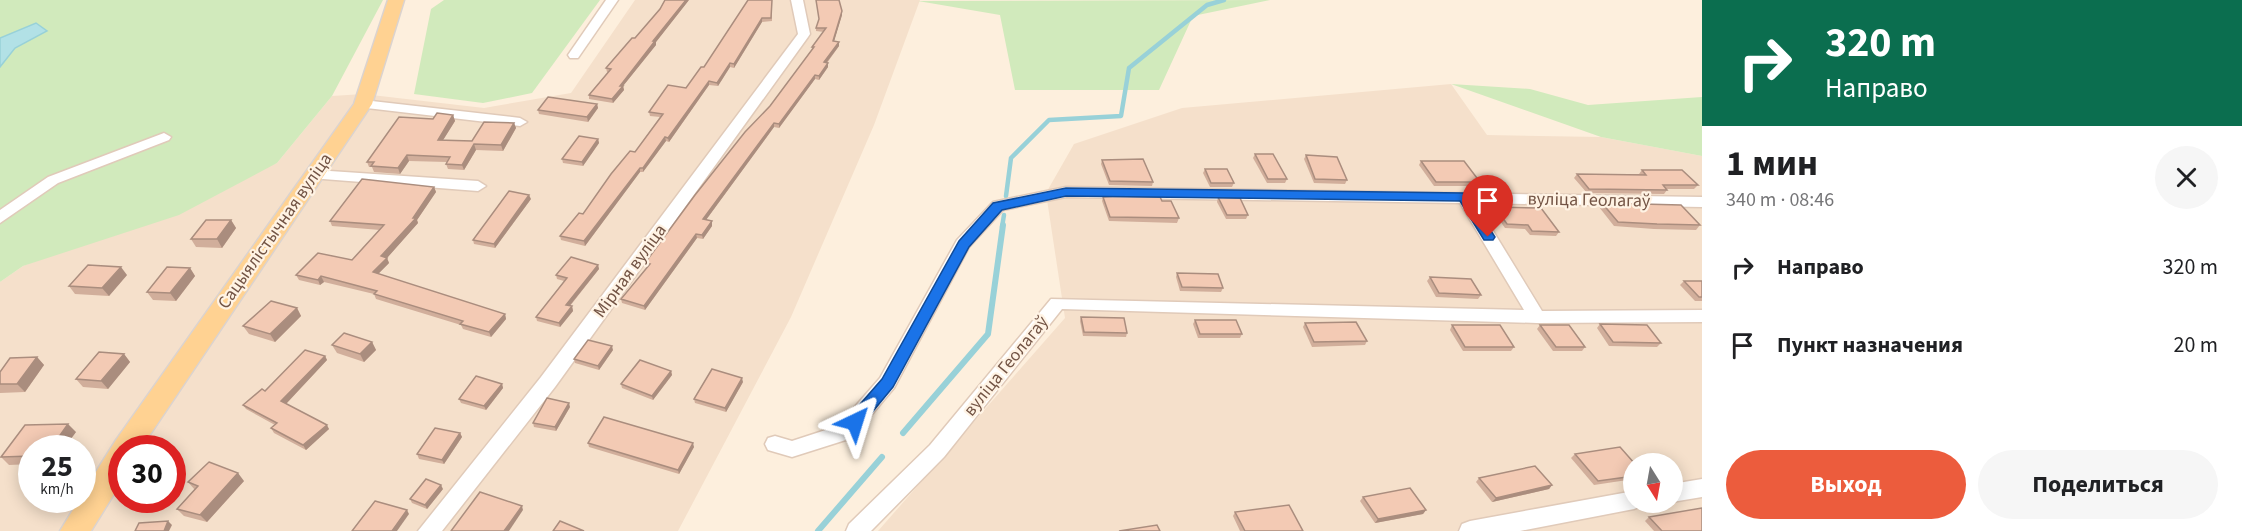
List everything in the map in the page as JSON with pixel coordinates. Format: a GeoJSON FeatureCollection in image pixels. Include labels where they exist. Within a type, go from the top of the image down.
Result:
{"type":"FeatureCollection","features":[{"type":"Feature","properties":{"kind":"main road","name":"Сацыялістычная вуліца"},"geometry":{"type":"LineString","coordinates":[[134,435],[363,104],[396,0]]}},
{"type":"Feature","properties":{"kind":"main road"},"geometry":{"type":"LineString","coordinates":[[75,531],[108,478]]}},
{"type":"Feature","properties":{"kind":"street"},"geometry":{"type":"LineString","coordinates":[[574,55],[612,0]]}},
{"type":"Feature","properties":{"kind":"street","name":"Мірная вуліца"},"geometry":{"type":"LineString","coordinates":[[429,531],[548,382],[804,34],[797,0]]}},
{"type":"Feature","properties":{"kind":"street"},"geometry":{"type":"LineString","coordinates":[[363,104],[520,122]]}},
{"type":"Feature","properties":{"kind":"street"},"geometry":{"type":"LineString","coordinates":[[0,218],[52,180],[164,137]]}},
{"type":"Feature","properties":{"kind":"street"},"geometry":{"type":"LineString","coordinates":[[315,175],[478,186]]}},
{"type":"Feature","properties":{"kind":"street","name":"вуліца Геолагаў"},"geometry":{"type":"LineString","coordinates":[[775,444],[792,449],[845,432],[887,383],[963,244],[998,206],[1066,192],[1702,202]]}},
{"type":"Feature","properties":{"kind":"street"},"geometry":{"type":"LineString","coordinates":[[1464,197],[1537,317]]}},
{"type":"Feature","properties":{"kind":"street","name":"вуліца Геолагаў"},"geometry":{"type":"LineString","coordinates":[[857,531],[938,451],[1058,303],[1537,317],[1702,316]]}},
{"type":"Feature","properties":{"kind":"street"},"geometry":{"type":"LineString","coordinates":[[1683,491],[1702,488]]}},
{"type":"Feature","properties":{"kind":"street"},"geometry":{"type":"LineString","coordinates":[[1470,531],[1623,502]]}},
{"type":"Feature","properties":{"kind":"shaded area"},"geometry":{"type":"Polygon","coordinates":[[[635,0],[920,0],[874,125],[791,317],[678,531],[0,531],[0,282],[23,266],[277,163],[332,96],[363,94],[484,108],[571,93],[635,0]]]}},
{"type":"Feature","properties":{"kind":"shaded area"},"geometry":{"type":"Polygon","coordinates":[[[1451,84],[1487,135],[1601,137],[1702,156],[1702,531],[878,531],[1065,318],[1046,193],[1074,144],[1182,108],[1451,84]]]}},
{"type":"Feature","properties":{"kind":"green space"},"geometry":{"type":"Polygon","coordinates":[[[0,0],[383,0],[332,96],[277,163],[179,215],[23,266],[0,282],[0,0]]]}},
{"type":"Feature","properties":{"kind":"green space"},"geometry":{"type":"Polygon","coordinates":[[[444,0],[600,0],[532,93],[483,103],[414,94],[431,9],[444,0]]]}},
{"type":"Feature","properties":{"kind":"green space"},"geometry":{"type":"Polygon","coordinates":[[[1270,0],[1193,16],[1159,90],[1015,90],[1000,15],[918,1],[1270,0]]]}},
{"type":"Feature","properties":{"kind":"green space"},"geometry":{"type":"Polygon","coordinates":[[[1451,84],[1530,89],[1588,105],[1702,97],[1702,156],[1601,137],[1451,84]]]}},
{"type":"Feature","properties":{"kind":"water"},"geometry":{"type":"Polygon","coordinates":[[[36,23],[47,31],[15,48],[0,67],[0,38],[36,23]]]}},
{"type":"Feature","properties":{"kind":"building"},"geometry":{"type":"Polygon","coordinates":[[[665,0],[686,0],[653,41],[655,41],[612,99],[589,95],[611,69],[606,68],[632,38],[635,38],[665,0]]]}},
{"type":"Feature","properties":{"kind":"building"},"geometry":{"type":"Polygon","coordinates":[[[748,0],[772,0],[771,18],[762,18],[734,64],[730,63],[717,83],[709,81],[668,138],[665,137],[584,241],[560,236],[579,213],[583,214],[611,174],[630,151],[635,152],[663,114],[649,112],[668,85],[686,88],[701,67],[704,67],[748,0]]]}},
{"type":"Feature","properties":{"kind":"building"},"geometry":{"type":"Polygon","coordinates":[[[816,0],[839,0],[842,11],[833,41],[839,42],[824,62],[828,63],[819,76],[815,75],[779,124],[774,123],[703,219],[712,221],[702,235],[696,234],[644,306],[621,299],[650,264],[645,263],[695,195],[745,132],[770,106],[814,47],[812,47],[826,28],[816,28],[819,19],[816,0]]]}},
{"type":"Feature","properties":{"kind":"building"},"geometry":{"type":"Polygon","coordinates":[[[548,97],[597,104],[587,117],[538,110],[548,97]]]}},
{"type":"Feature","properties":{"kind":"building"},"geometry":{"type":"Polygon","coordinates":[[[437,113],[453,115],[438,140],[472,141],[484,122],[514,123],[501,145],[474,144],[462,165],[446,164],[450,157],[407,155],[398,168],[371,166],[374,162],[367,162],[399,117],[433,119],[437,113]]]}},
{"type":"Feature","properties":{"kind":"building"},"geometry":{"type":"Polygon","coordinates":[[[579,136],[598,139],[582,162],[562,159],[579,136]]]}},
{"type":"Feature","properties":{"kind":"building"},"geometry":{"type":"Polygon","coordinates":[[[1255,154],[1273,154],[1287,179],[1268,179],[1255,154]]]}},
{"type":"Feature","properties":{"kind":"building"},"geometry":{"type":"Polygon","coordinates":[[[1306,155],[1337,157],[1347,180],[1315,179],[1306,155]]]}},
{"type":"Feature","properties":{"kind":"building"},"geometry":{"type":"Polygon","coordinates":[[[1143,159],[1153,182],[1110,181],[1102,160],[1143,159]]]}},
{"type":"Feature","properties":{"kind":"building"},"geometry":{"type":"Polygon","coordinates":[[[1421,161],[1464,161],[1480,182],[1436,182],[1421,161]]]}},
{"type":"Feature","properties":{"kind":"building"},"geometry":{"type":"Polygon","coordinates":[[[1205,169],[1227,169],[1234,183],[1211,183],[1205,169]]]}},
{"type":"Feature","properties":{"kind":"building"},"geometry":{"type":"Polygon","coordinates":[[[1642,170],[1682,170],[1698,185],[1663,185],[1667,190],[1589,189],[1577,174],[1646,175],[1642,170]]]}},
{"type":"Feature","properties":{"kind":"building"},"geometry":{"type":"Polygon","coordinates":[[[362,179],[434,187],[413,218],[416,218],[381,256],[387,258],[373,272],[505,314],[489,332],[460,324],[463,321],[374,294],[377,291],[321,276],[318,280],[296,275],[318,253],[352,260],[384,225],[330,221],[362,179]]]}},
{"type":"Feature","properties":{"kind":"building"},"geometry":{"type":"Polygon","coordinates":[[[509,191],[529,195],[494,244],[473,240],[509,191]]]}},
{"type":"Feature","properties":{"kind":"building"},"geometry":{"type":"Polygon","coordinates":[[[1103,197],[1160,197],[1162,201],[1171,201],[1179,218],[1110,217],[1103,197]]]}},
{"type":"Feature","properties":{"kind":"building"},"geometry":{"type":"Polygon","coordinates":[[[1218,197],[1240,198],[1248,215],[1227,215],[1218,197]]]}},
{"type":"Feature","properties":{"kind":"building"},"geometry":{"type":"Polygon","coordinates":[[[1602,203],[1681,205],[1700,225],[1618,222],[1602,203]]]}},
{"type":"Feature","properties":{"kind":"building"},"geometry":{"type":"Polygon","coordinates":[[[1495,207],[1541,208],[1559,232],[1532,231],[1528,225],[1507,224],[1495,207]]]}},
{"type":"Feature","properties":{"kind":"building"},"geometry":{"type":"Polygon","coordinates":[[[206,220],[231,220],[217,239],[191,239],[206,220]]]}},
{"type":"Feature","properties":{"kind":"building"},"geometry":{"type":"Polygon","coordinates":[[[571,257],[598,265],[566,305],[572,306],[559,323],[536,317],[567,278],[556,275],[571,257]]]}},
{"type":"Feature","properties":{"kind":"building"},"geometry":{"type":"Polygon","coordinates":[[[88,265],[121,267],[102,288],[69,286],[88,265]]]}},
{"type":"Feature","properties":{"kind":"building"},"geometry":{"type":"Polygon","coordinates":[[[167,267],[190,268],[170,293],[147,292],[167,267]]]}},
{"type":"Feature","properties":{"kind":"building"},"geometry":{"type":"Polygon","coordinates":[[[1177,273],[1218,274],[1223,288],[1182,287],[1177,273]]]}},
{"type":"Feature","properties":{"kind":"building"},"geometry":{"type":"Polygon","coordinates":[[[1430,277],[1471,279],[1481,295],[1439,293],[1430,277]]]}},
{"type":"Feature","properties":{"kind":"building"},"geometry":{"type":"Polygon","coordinates":[[[1684,281],[1702,281],[1702,297],[1699,297],[1684,281]]]}},
{"type":"Feature","properties":{"kind":"building"},"geometry":{"type":"Polygon","coordinates":[[[271,301],[297,308],[270,334],[243,326],[271,301]]]}},
{"type":"Feature","properties":{"kind":"building"},"geometry":{"type":"Polygon","coordinates":[[[1081,317],[1124,318],[1127,333],[1084,332],[1081,317]]]}},
{"type":"Feature","properties":{"kind":"building"},"geometry":{"type":"Polygon","coordinates":[[[1195,320],[1236,320],[1242,334],[1200,334],[1195,320]]]}},
{"type":"Feature","properties":{"kind":"building"},"geometry":{"type":"Polygon","coordinates":[[[1356,322],[1367,341],[1314,342],[1305,323],[1356,322]]]}},
{"type":"Feature","properties":{"kind":"building"},"geometry":{"type":"Polygon","coordinates":[[[1600,324],[1647,325],[1661,343],[1613,342],[1600,324]]]}},
{"type":"Feature","properties":{"kind":"building"},"geometry":{"type":"Polygon","coordinates":[[[1452,325],[1500,325],[1514,347],[1465,347],[1452,325]]]}},
{"type":"Feature","properties":{"kind":"building"},"geometry":{"type":"Polygon","coordinates":[[[1540,325],[1569,325],[1585,347],[1556,347],[1540,325]]]}},
{"type":"Feature","properties":{"kind":"building"},"geometry":{"type":"Polygon","coordinates":[[[344,333],[372,342],[360,354],[332,345],[344,333]]]}},
{"type":"Feature","properties":{"kind":"building"},"geometry":{"type":"Polygon","coordinates":[[[588,340],[612,346],[598,366],[574,359],[588,340]]]}},
{"type":"Feature","properties":{"kind":"building"},"geometry":{"type":"Polygon","coordinates":[[[305,350],[325,356],[281,401],[327,425],[303,445],[271,428],[277,423],[243,405],[262,389],[265,391],[305,350]]]}},
{"type":"Feature","properties":{"kind":"building"},"geometry":{"type":"Polygon","coordinates":[[[99,352],[124,354],[101,381],[76,379],[99,352]]]}},
{"type":"Feature","properties":{"kind":"building"},"geometry":{"type":"Polygon","coordinates":[[[37,357],[17,384],[0,384],[0,372],[10,358],[37,357]]]}},
{"type":"Feature","properties":{"kind":"building"},"geometry":{"type":"Polygon","coordinates":[[[640,360],[671,371],[652,396],[621,384],[640,360]]]}},
{"type":"Feature","properties":{"kind":"building"},"geometry":{"type":"Polygon","coordinates":[[[712,369],[742,378],[725,408],[694,399],[712,369]]]}},
{"type":"Feature","properties":{"kind":"building"},"geometry":{"type":"Polygon","coordinates":[[[476,376],[502,384],[484,406],[459,399],[476,376]]]}},
{"type":"Feature","properties":{"kind":"building"},"geometry":{"type":"Polygon","coordinates":[[[547,398],[569,403],[555,427],[533,423],[547,398]]]}},
{"type":"Feature","properties":{"kind":"building"},"geometry":{"type":"Polygon","coordinates":[[[604,417],[693,443],[678,470],[588,443],[604,417]]]}},
{"type":"Feature","properties":{"kind":"building"},"geometry":{"type":"Polygon","coordinates":[[[68,424],[60,435],[18,435],[18,456],[1,457],[25,425],[68,424]]]}},
{"type":"Feature","properties":{"kind":"building"},"geometry":{"type":"Polygon","coordinates":[[[435,428],[460,433],[442,460],[417,454],[435,428]]]}},
{"type":"Feature","properties":{"kind":"building"},"geometry":{"type":"Polygon","coordinates":[[[1620,447],[1625,453],[1623,453],[1623,478],[1598,481],[1575,454],[1620,447]]]}},
{"type":"Feature","properties":{"kind":"building"},"geometry":{"type":"Polygon","coordinates":[[[209,462],[238,473],[200,515],[186,511],[186,499],[198,486],[188,482],[209,462]]]}},
{"type":"Feature","properties":{"kind":"building"},"geometry":{"type":"Polygon","coordinates":[[[1535,466],[1552,485],[1496,498],[1479,478],[1535,466]]]}},
{"type":"Feature","properties":{"kind":"building"},"geometry":{"type":"Polygon","coordinates":[[[426,479],[441,485],[425,505],[410,499],[426,479]]]}},
{"type":"Feature","properties":{"kind":"building"},"geometry":{"type":"Polygon","coordinates":[[[1410,488],[1426,510],[1378,519],[1363,497],[1410,488]]]}},
{"type":"Feature","properties":{"kind":"building"},"geometry":{"type":"Polygon","coordinates":[[[480,492],[522,506],[504,531],[451,531],[480,492]]]}},
{"type":"Feature","properties":{"kind":"building"},"geometry":{"type":"Polygon","coordinates":[[[375,501],[407,510],[392,531],[352,531],[375,501]]]}},
{"type":"Feature","properties":{"kind":"building"},"geometry":{"type":"Polygon","coordinates":[[[1289,505],[1303,531],[1245,531],[1235,512],[1289,505]]]}},
{"type":"Feature","properties":{"kind":"building"},"geometry":{"type":"Polygon","coordinates":[[[1702,508],[1702,531],[1662,531],[1649,517],[1683,513],[1702,508]]]}},
{"type":"Feature","properties":{"kind":"building"},"geometry":{"type":"Polygon","coordinates":[[[168,521],[164,531],[135,531],[139,523],[168,521]]]}},
{"type":"Feature","properties":{"kind":"building"},"geometry":{"type":"Polygon","coordinates":[[[560,521],[584,531],[553,531],[560,521]]]}},
{"type":"Feature","properties":{"kind":"building"},"geometry":{"type":"Polygon","coordinates":[[[1157,525],[1160,531],[1119,531],[1157,525]]]}},
{"type":"Feature","properties":{"kind":"waterway"},"geometry":{"type":"LineString","coordinates":[[1006,196],[1011,158],[1049,120],[1121,116],[1129,68],[1207,5],[1224,0]]}},
{"type":"Feature","properties":{"kind":"waterway"},"geometry":{"type":"LineString","coordinates":[[1002,227],[1004,215]]}},
{"type":"Feature","properties":{"kind":"waterway"},"geometry":{"type":"LineString","coordinates":[[903,433],[988,334],[1003,225]]}},
{"type":"Feature","properties":{"kind":"waterway"},"geometry":{"type":"LineString","coordinates":[[818,531],[882,457]]}},
{"type":"Feature","properties":{"kind":"route"},"geometry":{"type":"LineString","coordinates":[[855,422],[887,383],[963,244],[998,206],[1066,192],[1464,197],[1488,237]]}}]}
